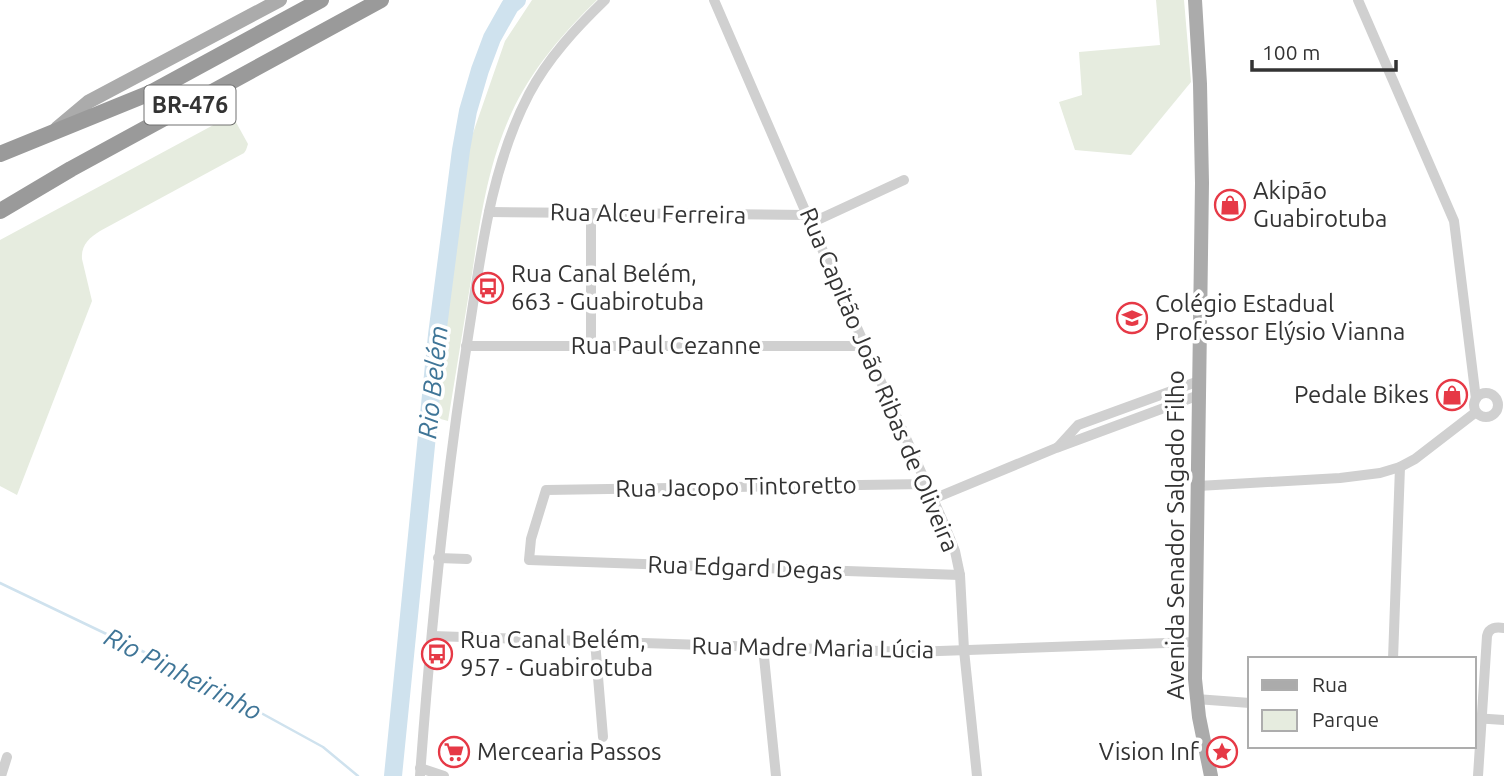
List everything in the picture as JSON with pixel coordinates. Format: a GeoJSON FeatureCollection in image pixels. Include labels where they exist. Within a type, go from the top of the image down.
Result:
{"type":"FeatureCollection","features":[{"type":"Feature","properties":{"kind":"highway","name":"BR-476"},"geometry":{"type":"LineString","coordinates":[[0,154],[150,93],[321,0]]}},
{"type":"Feature","properties":{"kind":"highway","name":"BR-476"},"geometry":{"type":"LineString","coordinates":[[0,211],[71,169],[381,0]]}},
{"type":"Feature","properties":{"kind":"main road"},"geometry":{"type":"LineString","coordinates":[[45,136],[88,102],[280,0]]}},
{"type":"Feature","properties":{"kind":"main road","name":"Avenida Senador Salgado Filho"},"geometry":{"type":"LineString","coordinates":[[1195,0],[1201,147],[1196,699],[1211,776]]}},
{"type":"Feature","properties":{"kind":"street"},"geometry":{"type":"LineString","coordinates":[[444,776],[420,772],[454,425],[489,212],[502,163],[529,94],[566,40],[605,0]]}},
{"type":"Feature","properties":{"kind":"street","name":"Rua Capitão João Ribas de Oliveira"},"geometry":{"type":"LineString","coordinates":[[714,0],[952,544],[960,575],[964,650],[977,776]]}},
{"type":"Feature","properties":{"kind":"street"},"geometry":{"type":"LineString","coordinates":[[1358,0],[1454,221],[1476,412],[1483,417],[1504,419]]}},
{"type":"Feature","properties":{"kind":"street","name":"Rua Alceu Ferreira"},"geometry":{"type":"LineString","coordinates":[[489,212],[809,219],[904,180]]}},
{"type":"Feature","properties":{"kind":"street"},"geometry":{"type":"LineString","coordinates":[[590,213],[591,346]]}},
{"type":"Feature","properties":{"kind":"street","name":"Rua Paul Cezanne"},"geometry":{"type":"LineString","coordinates":[[466,346],[865,346]]}},
{"type":"Feature","properties":{"kind":"street"},"geometry":{"type":"LineString","coordinates":[[1494,396],[1504,387]]}},
{"type":"Feature","properties":{"kind":"street"},"geometry":{"type":"LineString","coordinates":[[933,499],[1056,448],[1078,425],[1199,388]]}},
{"type":"Feature","properties":{"kind":"street"},"geometry":{"type":"LineString","coordinates":[[1476,399],[1486,393],[1494,396],[1499,406],[1496,413],[1490,417]]}},
{"type":"Feature","properties":{"kind":"street"},"geometry":{"type":"LineString","coordinates":[[1198,486],[1352,478],[1380,473],[1400,467],[1424,453],[1476,412]]}},
{"type":"Feature","properties":{"kind":"street"},"geometry":{"type":"LineString","coordinates":[[1393,657],[1400,467]]}},
{"type":"Feature","properties":{"kind":"street","name":"Rua Jacopo Tintoretto"},"geometry":{"type":"LineString","coordinates":[[529,560],[531,539],[546,490],[926,484]]}},
{"type":"Feature","properties":{"kind":"street"},"geometry":{"type":"LineString","coordinates":[[439,558],[467,559]]}},
{"type":"Feature","properties":{"kind":"street","name":"Rua Edgard Degas"},"geometry":{"type":"LineString","coordinates":[[529,560],[960,575]]}},
{"type":"Feature","properties":{"kind":"street"},"geometry":{"type":"LineString","coordinates":[[1478,776],[1478,718],[1487,636],[1490,629],[1504,628]]}},
{"type":"Feature","properties":{"kind":"street","name":"Rua Madre Maria Lúcia"},"geometry":{"type":"LineString","coordinates":[[432,636],[911,652],[1195,642]]}},
{"type":"Feature","properties":{"kind":"street"},"geometry":{"type":"LineString","coordinates":[[595,642],[603,737]]}},
{"type":"Feature","properties":{"kind":"street"},"geometry":{"type":"LineString","coordinates":[[763,647],[776,776]]}},
{"type":"Feature","properties":{"kind":"street"},"geometry":{"type":"LineString","coordinates":[[1196,699],[1248,703]]}},
{"type":"Feature","properties":{"kind":"street"},"geometry":{"type":"LineString","coordinates":[[1478,718],[1504,720]]}},
{"type":"Feature","properties":{"kind":"street"},"geometry":{"type":"LineString","coordinates":[[1,776],[7,757]]}},
{"type":"Feature","properties":{"kind":"green space"},"geometry":{"type":"Polygon","coordinates":[[[532,0],[597,0],[560,39],[528,82],[511,114],[496,152],[482,213],[448,421],[437,418],[465,156],[505,41],[532,0]]]}},
{"type":"Feature","properties":{"kind":"green space"},"geometry":{"type":"Polygon","coordinates":[[[1156,0],[1184,0],[1191,82],[1131,155],[1075,150],[1059,102],[1082,95],[1079,52],[1160,45],[1156,0]]]}},
{"type":"Feature","properties":{"kind":"green space"},"geometry":{"type":"Polygon","coordinates":[[[232,115],[248,144],[244,153],[100,231],[86,242],[82,259],[92,301],[17,495],[0,486],[0,240],[232,115]]]}},
{"type":"Feature","properties":{"kind":"waterway","name":"Rio Belém"},"geometry":{"type":"LineString","coordinates":[[393,776],[437,335],[461,150],[468,111],[480,70],[492,38],[510,6],[517,0]]}},
{"type":"Feature","properties":{"kind":"waterway","name":"Rio Pinheirinho"},"geometry":{"type":"LineString","coordinates":[[0,583],[192,675],[323,747],[358,776]]}},
{"type":"Feature","properties":{"kind":"place","name":"Akipão Guabirotuba"},"geometry":{"type":"Point","coordinates":[1230,205]}},
{"type":"Feature","properties":{"kind":"place","name":"Rua Canal Belém, 663 - Guabirotuba"},"geometry":{"type":"Point","coordinates":[488,288]}},
{"type":"Feature","properties":{"kind":"place","name":"Colégio Estadual Professor Elýsio Vianna"},"geometry":{"type":"Point","coordinates":[1132,318]}},
{"type":"Feature","properties":{"kind":"place","name":"Pedale Bikes"},"geometry":{"type":"Point","coordinates":[1452,395]}},
{"type":"Feature","properties":{"kind":"place","name":"Rua Canal Belém, 957 - Guabirotuba"},"geometry":{"type":"Point","coordinates":[437,654]}},
{"type":"Feature","properties":{"kind":"place","name":"Mercearia Passos"},"geometry":{"type":"Point","coordinates":[454,752]}},
{"type":"Feature","properties":{"kind":"place","name":"Vision Inf"},"geometry":{"type":"Point","coordinates":[1222,752]}}]}
